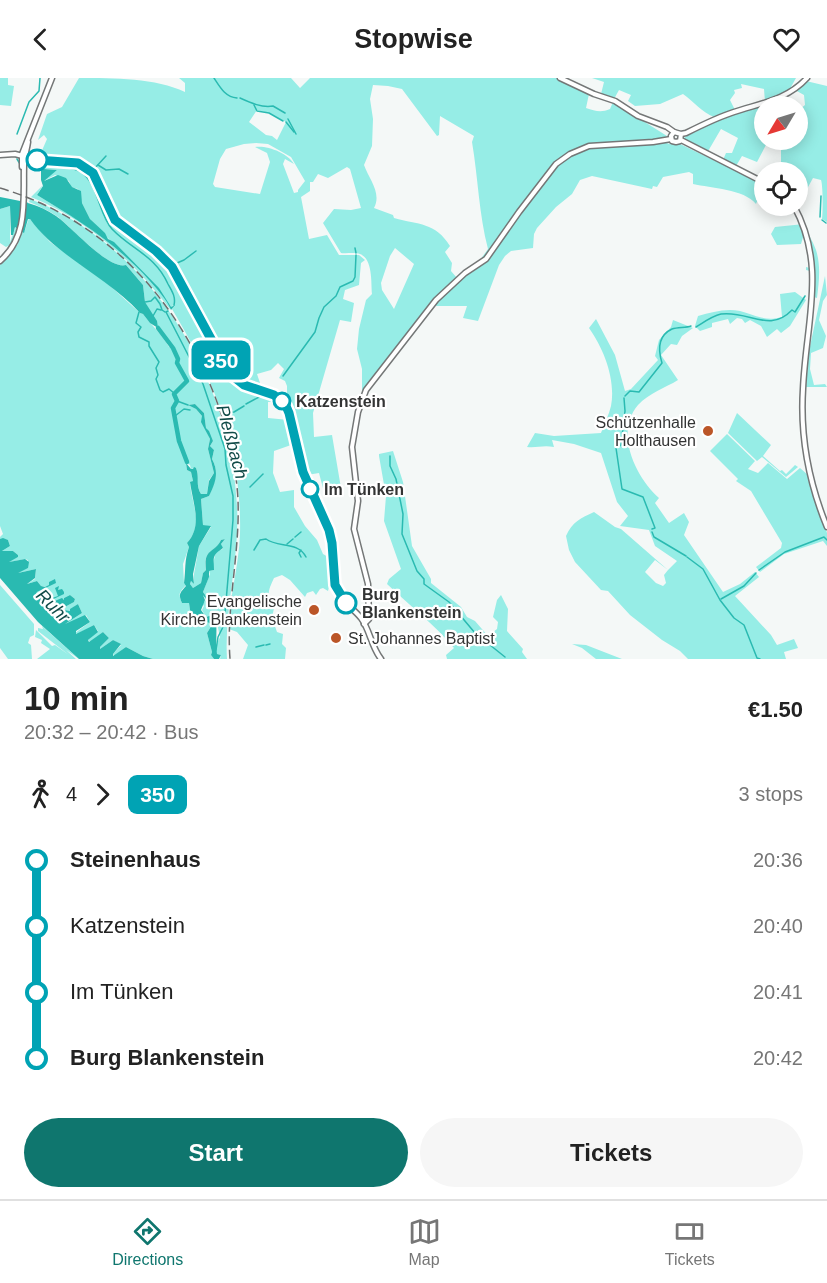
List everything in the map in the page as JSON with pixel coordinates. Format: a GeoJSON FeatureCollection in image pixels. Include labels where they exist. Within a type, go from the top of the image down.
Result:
{"type":"FeatureCollection","features":[{"type":"Feature","properties":{"kind":"street"},"geometry":{"type":"LineString","coordinates":[[0,261],[17,239],[22,223],[24,155],[52,78]]}},
{"type":"Feature","properties":{"kind":"street"},"geometry":{"type":"LineString","coordinates":[[561,78],[615,101],[638,116],[681,134],[733,112],[782,98],[807,78]]}},
{"type":"Feature","properties":{"kind":"street"},"geometry":{"type":"LineString","coordinates":[[671,139],[674,132]]}},
{"type":"Feature","properties":{"kind":"street"},"geometry":{"type":"LineString","coordinates":[[681,134],[681,140]]}},
{"type":"Feature","properties":{"kind":"street"},"geometry":{"type":"LineString","coordinates":[[364,624],[369,619],[369,587],[354,530],[358,501],[352,447],[358,412],[366,390],[436,300],[465,273],[486,259],[556,164],[570,154],[589,146],[681,140],[754,177]]}},
{"type":"Feature","properties":{"kind":"street"},"geometry":{"type":"LineString","coordinates":[[0,154],[78,163],[93,173],[115,220],[156,251],[172,267],[230,374],[244,385],[272,394],[284,404],[289,413],[303,472],[331,535],[333,577],[336,590],[364,624],[375,651],[381,659]]}},
{"type":"Feature","properties":{"kind":"street"},"geometry":{"type":"LineString","coordinates":[[801,216],[811,230]]}},
{"type":"Feature","properties":{"kind":"street"},"geometry":{"type":"LineString","coordinates":[[817,307],[804,372],[804,434],[811,480],[827,527]]}},
{"type":"Feature","properties":{"kind":"shaded area"},"geometry":{"type":"Polygon","coordinates":[[[0,78],[8,78],[8,85],[14,86],[11,106],[0,105],[0,78]]]}},
{"type":"Feature","properties":{"kind":"shaded area"},"geometry":{"type":"Polygon","coordinates":[[[79,78],[148,81],[185,92],[185,83],[179,78],[291,78],[300,88],[310,78],[558,78],[589,94],[586,108],[604,111],[610,109],[613,102],[667,136],[663,138],[667,143],[678,143],[754,180],[754,202],[736,192],[693,184],[693,174],[689,172],[663,177],[657,187],[653,186],[652,189],[592,176],[580,180],[572,194],[556,207],[537,228],[533,248],[511,251],[505,256],[499,265],[478,321],[463,318],[467,306],[433,306],[466,274],[480,266],[480,260],[488,249],[472,142],[474,136],[440,116],[439,135],[437,136],[402,89],[373,85],[370,99],[373,119],[372,146],[364,165],[376,191],[374,208],[393,215],[394,218],[426,226],[438,232],[450,246],[445,252],[452,263],[451,271],[457,278],[450,285],[363,392],[362,369],[357,349],[366,300],[372,294],[369,266],[364,257],[360,254],[341,253],[323,223],[334,209],[361,208],[350,169],[347,167],[328,178],[318,174],[313,182],[310,182],[310,191],[301,197],[309,239],[327,235],[339,255],[359,255],[365,260],[361,263],[359,285],[345,290],[343,299],[354,303],[351,322],[340,320],[313,413],[314,437],[332,435],[342,494],[325,496],[319,473],[307,475],[287,402],[287,386],[285,381],[279,378],[284,369],[278,363],[271,370],[257,374],[260,383],[255,387],[231,374],[176,271],[142,239],[115,218],[93,172],[75,163],[40,155],[47,139],[44,135],[38,140],[47,114],[62,107],[79,78]],[[257,110],[249,122],[277,140],[286,122],[269,113],[257,110]],[[256,143],[226,149],[220,159],[213,184],[215,187],[260,194],[270,162],[267,153],[255,147],[265,147],[287,156],[294,164],[285,159],[283,164],[294,193],[298,192],[305,181],[291,157],[268,144],[256,143]],[[395,248],[381,283],[382,290],[394,309],[414,264],[395,248]]]}},
{"type":"Feature","properties":{"kind":"shaded area"},"geometry":{"type":"Polygon","coordinates":[[[592,78],[796,78],[791,87],[794,88],[781,96],[765,96],[764,89],[741,84],[742,88],[734,90],[735,93],[730,100],[735,110],[714,117],[683,94],[660,104],[635,106],[628,101],[631,95],[619,90],[614,99],[601,94],[604,82],[592,78]]]}},
{"type":"Feature","properties":{"kind":"shaded area"},"geometry":{"type":"Polygon","coordinates":[[[806,81],[827,86],[827,222],[822,219],[821,180],[813,178],[808,187],[808,162],[781,162],[781,150],[808,150],[808,96],[795,90],[806,81]]]}},
{"type":"Feature","properties":{"kind":"shaded area"},"geometry":{"type":"Polygon","coordinates":[[[754,109],[754,150],[763,150],[757,162],[742,156],[736,166],[723,160],[726,153],[732,153],[738,138],[721,129],[707,153],[683,139],[717,121],[754,109]]]}},
{"type":"Feature","properties":{"kind":"shaded area"},"geometry":{"type":"Polygon","coordinates":[[[42,163],[78,165],[91,173],[114,221],[159,255],[171,269],[227,373],[242,388],[264,392],[279,401],[268,402],[268,418],[289,420],[291,445],[274,451],[273,473],[280,492],[294,490],[294,507],[305,526],[317,540],[323,554],[330,558],[333,584],[328,591],[323,588],[316,595],[313,591],[307,593],[305,597],[290,580],[282,575],[274,578],[269,596],[274,608],[272,618],[277,632],[283,634],[282,644],[286,648],[285,659],[243,659],[248,645],[237,632],[229,629],[240,534],[236,473],[223,416],[201,362],[172,309],[174,304],[170,309],[141,274],[90,230],[72,217],[31,197],[43,185],[37,195],[80,221],[120,251],[90,219],[78,189],[71,187],[69,181],[55,175],[43,180],[57,170],[44,169],[42,163]]]}},
{"type":"Feature","properties":{"kind":"shaded area"},"geometry":{"type":"Polygon","coordinates":[[[30,199],[73,220],[112,249],[147,283],[177,322],[201,366],[219,411],[232,459],[237,506],[227,659],[220,659],[221,655],[217,654],[215,648],[220,637],[215,614],[206,617],[202,610],[204,606],[202,604],[206,600],[204,594],[208,599],[203,592],[209,571],[214,570],[216,551],[223,549],[221,544],[225,539],[221,540],[208,555],[201,583],[193,588],[190,584],[191,581],[194,584],[199,546],[211,527],[203,525],[201,499],[209,496],[216,473],[212,459],[214,450],[210,446],[213,441],[206,428],[204,413],[195,404],[188,405],[202,416],[202,422],[210,439],[208,449],[214,473],[209,480],[207,494],[201,494],[196,468],[191,469],[186,463],[193,481],[190,483],[196,522],[192,536],[187,543],[189,547],[183,564],[186,585],[180,595],[182,603],[189,603],[191,617],[212,625],[207,633],[211,655],[214,659],[153,659],[126,647],[114,656],[113,654],[121,645],[113,640],[100,649],[109,638],[103,632],[90,642],[88,640],[98,631],[94,625],[75,633],[90,622],[86,615],[65,624],[82,613],[78,604],[70,611],[65,610],[54,615],[62,606],[63,608],[75,599],[70,595],[64,598],[65,600],[45,605],[55,598],[52,598],[48,591],[36,593],[46,587],[41,586],[37,581],[27,584],[35,579],[36,569],[18,573],[28,568],[28,560],[10,562],[18,555],[13,551],[2,551],[10,546],[8,540],[0,539],[3,534],[0,526],[0,265],[18,244],[26,202],[28,202],[23,232],[29,218],[50,242],[108,284],[143,314],[169,347],[172,347],[145,302],[143,285],[126,265],[119,265],[101,255],[58,217],[29,202],[30,199]]]}},
{"type":"Feature","properties":{"kind":"shaded area"},"geometry":{"type":"Polygon","coordinates":[[[20,201],[19,223],[10,245],[6,247],[0,243],[0,209],[10,206],[10,242],[16,226],[20,201]]]}},
{"type":"Feature","properties":{"kind":"shaded area"},"geometry":{"type":"Polygon","coordinates":[[[804,224],[818,256],[817,298],[814,297],[810,271],[806,270],[806,267],[814,269],[804,234],[801,244],[777,245],[771,234],[775,227],[804,224]]]}},
{"type":"Feature","properties":{"kind":"shaded area"},"geometry":{"type":"Polygon","coordinates":[[[825,276],[827,295],[823,301],[819,320],[826,336],[823,348],[811,353],[810,369],[814,385],[825,384],[827,387],[806,387],[809,351],[825,276]]]}},
{"type":"Feature","properties":{"kind":"shaded area"},"geometry":{"type":"Polygon","coordinates":[[[795,292],[806,300],[790,326],[781,333],[777,329],[767,337],[761,326],[750,320],[745,323],[742,319],[737,318],[730,324],[728,319],[712,323],[712,327],[700,331],[695,326],[698,316],[724,310],[735,310],[765,318],[782,317],[780,294],[795,292]]]}},
{"type":"Feature","properties":{"kind":"shaded area"},"geometry":{"type":"Polygon","coordinates":[[[596,319],[615,355],[625,391],[631,389],[658,360],[655,356],[659,340],[671,327],[673,320],[693,328],[682,336],[677,345],[671,344],[661,355],[678,380],[642,401],[631,416],[628,441],[631,454],[643,479],[659,498],[655,503],[669,523],[684,513],[689,522],[684,535],[723,592],[740,584],[755,572],[759,577],[735,596],[771,635],[777,645],[794,639],[798,648],[784,652],[786,659],[688,659],[630,615],[608,591],[601,590],[575,562],[566,536],[577,521],[594,512],[621,529],[668,570],[677,561],[655,546],[649,530],[620,526],[628,516],[617,502],[601,453],[552,440],[554,447],[527,447],[535,433],[554,436],[601,433],[611,406],[612,386],[604,355],[589,328],[596,319]],[[655,560],[645,572],[656,583],[663,586],[666,583],[664,575],[668,570],[655,560]]]}},
{"type":"Feature","properties":{"kind":"shaded area"},"geometry":{"type":"Polygon","coordinates":[[[737,413],[771,445],[763,456],[786,474],[795,465],[798,467],[786,477],[762,457],[757,461],[728,433],[737,413]]]}},
{"type":"Feature","properties":{"kind":"shaded area"},"geometry":{"type":"Polygon","coordinates":[[[727,434],[755,461],[748,469],[758,473],[768,463],[787,479],[800,468],[808,475],[827,533],[827,546],[823,541],[784,554],[760,572],[756,567],[781,548],[782,543],[751,491],[736,481],[738,479],[710,451],[727,434]]]}},
{"type":"Feature","properties":{"kind":"shaded area"},"geometry":{"type":"Polygon","coordinates":[[[393,451],[403,482],[412,546],[431,579],[431,583],[461,607],[467,617],[475,621],[488,636],[497,629],[498,622],[493,617],[497,600],[501,595],[508,609],[507,631],[523,649],[522,652],[527,659],[447,659],[446,655],[454,648],[387,584],[389,579],[401,569],[384,521],[386,496],[379,454],[393,451]]]}},
{"type":"Feature","properties":{"kind":"shaded area"},"geometry":{"type":"Polygon","coordinates":[[[0,585],[34,624],[34,635],[30,637],[28,643],[31,645],[32,659],[8,659],[0,648],[0,585]]]}},
{"type":"Feature","properties":{"kind":"shaded area"},"geometry":{"type":"Polygon","coordinates":[[[42,626],[79,659],[66,650],[76,659],[37,659],[50,649],[41,643],[42,640],[35,637],[36,630],[52,646],[55,645],[69,655],[38,631],[38,628],[43,629],[42,626]]]}},
{"type":"Feature","properties":{"kind":"shaded area"},"geometry":{"type":"Polygon","coordinates":[[[572,644],[586,645],[622,659],[596,659],[582,648],[572,644]]]}},
{"type":"Feature","properties":{"kind":"water"},"geometry":{"type":"Polygon","coordinates":[[[41,167],[57,170],[44,181],[58,175],[66,178],[72,187],[81,191],[82,203],[90,219],[159,288],[171,307],[175,305],[171,310],[155,287],[124,255],[82,223],[37,195],[43,186],[41,167]]]}},
{"type":"Feature","properties":{"kind":"water"},"geometry":{"type":"Polygon","coordinates":[[[0,197],[30,203],[50,212],[110,261],[118,265],[126,265],[143,285],[145,302],[157,321],[158,328],[113,288],[54,245],[30,219],[28,219],[24,233],[15,227],[11,235],[10,206],[0,209],[0,197]]]}},
{"type":"Feature","properties":{"kind":"water"},"geometry":{"type":"Polygon","coordinates":[[[195,404],[204,413],[206,428],[213,441],[210,446],[214,450],[212,459],[216,473],[209,496],[201,499],[203,525],[211,526],[199,546],[193,574],[194,584],[191,581],[190,584],[193,588],[201,583],[206,570],[208,554],[221,540],[225,539],[221,544],[223,548],[214,557],[214,570],[209,571],[203,592],[208,599],[203,595],[205,600],[201,610],[206,617],[215,614],[217,654],[221,655],[219,659],[214,659],[211,655],[207,633],[212,625],[191,617],[189,603],[182,603],[180,598],[186,586],[184,583],[189,547],[187,543],[195,529],[196,522],[190,482],[193,481],[186,463],[191,469],[196,468],[201,494],[207,494],[209,481],[214,473],[208,449],[210,439],[201,422],[202,416],[188,405],[195,404]]]}},
{"type":"Feature","properties":{"kind":"water","name":"Ruhr"},"geometry":{"type":"Polygon","coordinates":[[[0,539],[8,540],[10,546],[2,551],[13,551],[18,555],[9,562],[25,559],[29,562],[28,568],[18,573],[36,569],[35,578],[27,584],[37,581],[45,587],[55,579],[56,583],[36,594],[48,591],[52,598],[58,596],[55,588],[59,586],[58,590],[62,589],[64,592],[45,605],[62,598],[64,600],[70,595],[75,599],[63,608],[62,606],[54,614],[65,610],[70,611],[78,604],[82,613],[65,624],[85,615],[90,622],[76,631],[76,634],[94,625],[98,632],[88,640],[89,642],[103,632],[109,638],[100,649],[113,640],[121,644],[113,656],[126,647],[153,659],[79,659],[38,622],[0,578],[0,539]]]}},
{"type":"Feature","properties":{"kind":"waterway","name":"Pleßbach"},"geometry":{"type":"LineString","coordinates":[[17,134],[29,102],[39,91],[40,78]]}},
{"type":"Feature","properties":{"kind":"waterway"},"geometry":{"type":"LineString","coordinates":[[214,78],[226,94],[237,98]]}},
{"type":"Feature","properties":{"kind":"waterway"},"geometry":{"type":"LineString","coordinates":[[240,98],[261,106],[273,106],[285,113]]}},
{"type":"Feature","properties":{"kind":"waterway"},"geometry":{"type":"LineString","coordinates":[[254,105],[257,111],[269,113],[283,121]]}},
{"type":"Feature","properties":{"kind":"waterway"},"geometry":{"type":"LineString","coordinates":[[288,119],[296,134]]}},
{"type":"Feature","properties":{"kind":"waterway"},"geometry":{"type":"LineString","coordinates":[[286,122],[294,132]]}},
{"type":"Feature","properties":{"kind":"waterway"},"geometry":{"type":"LineString","coordinates":[[95,168],[106,156]]}},
{"type":"Feature","properties":{"kind":"waterway","name":"Pleßbach"},"geometry":{"type":"LineString","coordinates":[[17,159],[20,164]]}},
{"type":"Feature","properties":{"kind":"waterway","name":"Pleßbach"},"geometry":{"type":"LineString","coordinates":[[26,165],[70,168],[87,177],[112,229],[157,266],[172,292],[174,305]]}},
{"type":"Feature","properties":{"kind":"waterway"},"geometry":{"type":"LineString","coordinates":[[98,165],[106,170],[119,169],[128,174]]}},
{"type":"Feature","properties":{"kind":"waterway"},"geometry":{"type":"LineString","coordinates":[[820,217],[821,196]]}},
{"type":"Feature","properties":{"kind":"waterway"},"geometry":{"type":"LineString","coordinates":[[822,220],[826,223]]}},
{"type":"Feature","properties":{"kind":"waterway"},"geometry":{"type":"LineString","coordinates":[[355,248],[356,253]]}},
{"type":"Feature","properties":{"kind":"waterway"},"geometry":{"type":"LineString","coordinates":[[177,263],[196,251]]}},
{"type":"Feature","properties":{"kind":"waterway"},"geometry":{"type":"LineString","coordinates":[[283,376],[315,332],[324,307],[336,296],[340,287],[353,281],[356,255]]}},
{"type":"Feature","properties":{"kind":"waterway"},"geometry":{"type":"LineString","coordinates":[[696,327],[721,314],[741,315],[758,320],[775,320],[792,310],[795,312],[805,296]]}},
{"type":"Feature","properties":{"kind":"waterway"},"geometry":{"type":"LineString","coordinates":[[145,302],[155,297],[165,312]]}},
{"type":"Feature","properties":{"kind":"waterway"},"geometry":{"type":"LineString","coordinates":[[153,316],[157,309],[161,310]]}},
{"type":"Feature","properties":{"kind":"waterway","name":"Pleßbach"},"geometry":{"type":"LineString","coordinates":[[168,311],[166,312],[203,384],[225,449],[233,496],[224,625],[218,637],[216,650]]}},
{"type":"Feature","properties":{"kind":"waterway"},"geometry":{"type":"LineString","coordinates":[[139,312],[136,323],[141,327],[138,332],[139,337],[149,342],[159,362],[156,368],[158,375],[156,379],[160,390],[163,392],[169,389],[174,393]]}},
{"type":"Feature","properties":{"kind":"waterway"},"geometry":{"type":"LineString","coordinates":[[625,396],[630,391],[639,392],[662,363],[659,348],[664,335],[672,329],[691,326]]}},
{"type":"Feature","properties":{"kind":"waterway"},"geometry":{"type":"LineString","coordinates":[[158,328],[173,348],[178,359],[177,363],[187,381],[174,394],[177,401],[173,408],[179,441],[187,462]]}},
{"type":"Feature","properties":{"kind":"waterway"},"geometry":{"type":"LineString","coordinates":[[246,404],[261,396]]}},
{"type":"Feature","properties":{"kind":"waterway"},"geometry":{"type":"LineString","coordinates":[[624,398],[625,411],[621,445],[616,448],[622,489],[643,497],[655,528],[652,529]]}},
{"type":"Feature","properties":{"kind":"waterway"},"geometry":{"type":"LineString","coordinates":[[177,401],[188,405]]}},
{"type":"Feature","properties":{"kind":"waterway"},"geometry":{"type":"LineString","coordinates":[[224,413],[234,412],[244,406]]}},
{"type":"Feature","properties":{"kind":"waterway"},"geometry":{"type":"LineString","coordinates":[[175,416],[184,409],[190,410]]}},
{"type":"Feature","properties":{"kind":"waterway"},"geometry":{"type":"LineString","coordinates":[[390,456],[390,466],[396,479],[403,514],[402,534],[417,571],[424,579],[424,584],[449,602],[475,633],[505,657]]}},
{"type":"Feature","properties":{"kind":"waterway"},"geometry":{"type":"LineString","coordinates":[[250,487],[263,474]]}},
{"type":"Feature","properties":{"kind":"waterway"},"geometry":{"type":"LineString","coordinates":[[295,537],[301,532]]}},
{"type":"Feature","properties":{"kind":"waterway"},"geometry":{"type":"LineString","coordinates":[[652,532],[654,537],[686,556]]}},
{"type":"Feature","properties":{"kind":"waterway"},"geometry":{"type":"LineString","coordinates":[[759,570],[785,552],[824,537],[827,540]]}},
{"type":"Feature","properties":{"kind":"waterway"},"geometry":{"type":"LineString","coordinates":[[254,550],[260,540],[266,539],[298,549],[306,557]]}},
{"type":"Feature","properties":{"kind":"waterway"},"geometry":{"type":"LineString","coordinates":[[287,544],[293,539]]}},
{"type":"Feature","properties":{"kind":"waterway"},"geometry":{"type":"LineString","coordinates":[[301,550],[299,553],[301,557]]}},
{"type":"Feature","properties":{"kind":"waterway"},"geometry":{"type":"LineString","coordinates":[[687,557],[703,569],[720,600],[734,618],[744,625],[757,658],[760,659]]}},
{"type":"Feature","properties":{"kind":"waterway"},"geometry":{"type":"LineString","coordinates":[[721,599],[744,586],[756,573]]}},
{"type":"Feature","properties":{"kind":"waterway"},"geometry":{"type":"LineString","coordinates":[[266,645],[270,644]]}},
{"type":"Feature","properties":{"kind":"waterway"},"geometry":{"type":"LineString","coordinates":[[256,647],[264,645]]}},
{"type":"Feature","properties":{"kind":"railway"},"geometry":{"type":"LineString","coordinates":[[0,188],[68,217],[99,238],[151,287],[193,348],[220,410],[229,440],[237,485],[238,520],[230,619],[230,659]]}},
{"type":"Feature","properties":{"kind":"bus line","name":"350"},"geometry":{"type":"LineString","coordinates":[[37,160],[78,163],[91,170],[115,220],[156,251],[172,267],[219,357],[234,379],[244,385],[272,394],[284,404],[289,413],[303,472],[329,530],[333,551],[333,577],[338,594],[346,603]]}},
{"type":"Feature","properties":{"kind":"place","name":"Katzenstein"},"geometry":{"type":"Point","coordinates":[282,401]}},
{"type":"Feature","properties":{"kind":"place","name":"Schützenhalle Holthausen"},"geometry":{"type":"Point","coordinates":[708,431]}},
{"type":"Feature","properties":{"kind":"place","name":"Im Tünken"},"geometry":{"type":"Point","coordinates":[310,489]}},
{"type":"Feature","properties":{"kind":"place","name":"Burg Blankenstein"},"geometry":{"type":"Point","coordinates":[346,603]}},
{"type":"Feature","properties":{"kind":"place","name":"Evangelische Kirche Blankenstein"},"geometry":{"type":"Point","coordinates":[314,610]}},
{"type":"Feature","properties":{"kind":"place","name":"St. Johannes Baptist"},"geometry":{"type":"Point","coordinates":[336,638]}}]}
